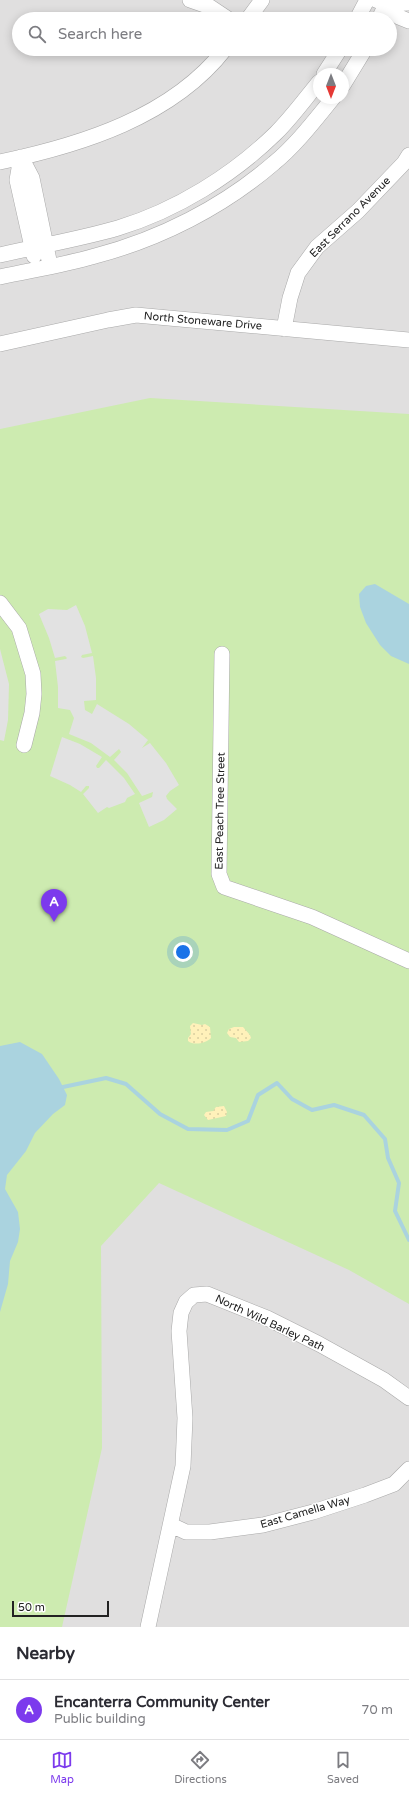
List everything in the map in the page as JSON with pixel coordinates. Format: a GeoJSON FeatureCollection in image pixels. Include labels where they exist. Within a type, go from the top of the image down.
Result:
{"type":"FeatureCollection","features":[{"type":"Feature","properties":{"kind":"street"},"geometry":{"type":"LineString","coordinates":[[190,0],[210,7],[218,12]]}},
{"type":"Feature","properties":{"kind":"street"},"geometry":{"type":"LineString","coordinates":[[253,12],[262,0]]}},
{"type":"Feature","properties":{"kind":"street"},"geometry":{"type":"LineString","coordinates":[[360,12],[366,0]]}},
{"type":"Feature","properties":{"kind":"street"},"geometry":{"type":"LineString","coordinates":[[383,1],[409,2]]}},
{"type":"Feature","properties":{"kind":"street"},"geometry":{"type":"LineString","coordinates":[[381,12],[383,1]]}},
{"type":"Feature","properties":{"kind":"street"},"geometry":{"type":"LineString","coordinates":[[383,1],[394,12]]}},
{"type":"Feature","properties":{"kind":"street"},"geometry":{"type":"LineString","coordinates":[[397,15],[409,21]]}},
{"type":"Feature","properties":{"kind":"street"},"geometry":{"type":"LineString","coordinates":[[0,162],[64,147],[104,133],[131,121],[167,100],[196,78],[218,56]]}},
{"type":"Feature","properties":{"kind":"street"},"geometry":{"type":"LineString","coordinates":[[328,68],[336,56]]}},
{"type":"Feature","properties":{"kind":"street"},"geometry":{"type":"LineString","coordinates":[[349,76],[361,56]]}},
{"type":"Feature","properties":{"kind":"street"},"geometry":{"type":"LineString","coordinates":[[0,255],[119,228],[174,205],[204,188],[252,154],[276,132],[313,89]]}},
{"type":"Feature","properties":{"kind":"street"},"geometry":{"type":"LineString","coordinates":[[0,277],[94,256],[129,246],[186,222],[231,195],[275,163],[313,123],[328,104]]}},
{"type":"Feature","properties":{"kind":"street","name":"East Serrano Avenue"},"geometry":{"type":"LineString","coordinates":[[284,328],[290,298],[298,273],[317,247],[358,211],[404,163],[409,155]]}},
{"type":"Feature","properties":{"kind":"street"},"geometry":{"type":"LineString","coordinates":[[21,157],[32,178],[39,246],[44,267]]}},
{"type":"Feature","properties":{"kind":"street","name":"North Stoneware Drive"},"geometry":{"type":"LineString","coordinates":[[0,344],[136,315],[409,340]]}},
{"type":"Feature","properties":{"kind":"street"},"geometry":{"type":"LineString","coordinates":[[0,603],[19,628],[34,674],[32,713],[24,745]]}},
{"type":"Feature","properties":{"kind":"street","name":"East Peach Tree Street"},"geometry":{"type":"LineString","coordinates":[[222,654],[223,697],[219,874],[224,887],[312,917],[409,961]]}},
{"type":"Feature","properties":{"kind":"street","name":"North Wild Barley Path"},"geometry":{"type":"LineString","coordinates":[[148,1627],[183,1466],[185,1418],[179,1331],[181,1313],[186,1302],[194,1295],[207,1294],[266,1318],[319,1344],[384,1380],[409,1398]]}},
{"type":"Feature","properties":{"kind":"street","name":"East Camella Way"},"geometry":{"type":"LineString","coordinates":[[171,1525],[186,1532],[210,1532],[263,1525],[313,1512],[394,1484],[409,1469]]}},
{"type":"Feature","properties":{"kind":"shaded area"},"geometry":{"type":"Polygon","coordinates":[[[0,0],[409,0],[409,1627],[0,1627],[0,0]]]}},
{"type":"Feature","properties":{"kind":"shaded area"},"geometry":{"type":"Polygon","coordinates":[[[76,605],[85,626],[92,653],[82,655],[81,657],[93,656],[96,678],[96,700],[84,701],[85,710],[92,714],[97,704],[129,724],[148,740],[142,748],[150,743],[166,763],[179,785],[170,791],[166,796],[177,809],[164,820],[149,827],[139,803],[152,797],[153,792],[142,796],[127,773],[114,760],[121,752],[119,749],[110,757],[91,743],[69,734],[74,718],[70,710],[58,708],[58,687],[55,661],[67,658],[65,656],[55,658],[39,614],[48,609],[67,610],[76,605]]]}},
{"type":"Feature","properties":{"kind":"shaded area"},"geometry":{"type":"Polygon","coordinates":[[[0,649],[9,684],[8,720],[4,741],[0,740],[0,649]]]}},
{"type":"Feature","properties":{"kind":"shaded area"},"geometry":{"type":"Polygon","coordinates":[[[62,737],[80,744],[102,757],[96,766],[97,768],[99,768],[106,760],[124,778],[135,794],[127,798],[125,802],[109,808],[107,807],[98,813],[83,794],[89,786],[86,786],[81,792],[50,776],[62,737]]]}},
{"type":"Feature","properties":{"kind":"green space"},"geometry":{"type":"Polygon","coordinates":[[[150,398],[409,414],[409,1304],[349,1270],[159,1183],[101,1246],[102,1448],[62,1627],[0,1627],[0,429],[150,398]]]}},
{"type":"Feature","properties":{"kind":"sand"},"geometry":{"type":"Polygon","coordinates":[[[193,1023],[202,1025],[205,1024],[210,1027],[211,1038],[200,1043],[191,1043],[188,1041],[191,1034],[190,1026],[193,1023]]]}},
{"type":"Feature","properties":{"kind":"sand"},"geometry":{"type":"Polygon","coordinates":[[[234,1027],[243,1027],[251,1038],[248,1041],[239,1042],[236,1038],[230,1037],[227,1033],[229,1029],[234,1027]]]}},
{"type":"Feature","properties":{"kind":"sand"},"geometry":{"type":"Polygon","coordinates":[[[224,1106],[227,1112],[226,1116],[208,1120],[204,1115],[206,1112],[213,1111],[216,1107],[224,1106]]]}},
{"type":"Feature","properties":{"kind":"water"},"geometry":{"type":"Polygon","coordinates":[[[375,584],[409,604],[409,664],[391,656],[380,645],[366,623],[360,607],[359,594],[366,586],[375,584]]]}},
{"type":"Feature","properties":{"kind":"water"},"geometry":{"type":"Polygon","coordinates":[[[20,1042],[42,1054],[59,1079],[67,1095],[65,1105],[53,1114],[35,1133],[26,1151],[7,1175],[5,1189],[18,1212],[20,1229],[18,1242],[10,1261],[8,1284],[0,1312],[0,1046],[20,1042]]]}},
{"type":"Feature","properties":{"kind":"waterway"},"geometry":{"type":"LineString","coordinates":[[63,1087],[106,1078],[126,1084],[160,1114],[188,1129],[227,1130],[248,1121],[258,1095],[277,1083],[292,1099],[312,1110],[334,1105],[364,1115],[385,1139],[388,1158],[399,1183],[395,1211],[409,1240]]}},
{"type":"Feature","properties":{"kind":"place","name":"Encanterra Community Center"},"geometry":{"type":"Point","coordinates":[54,922]}}]}
